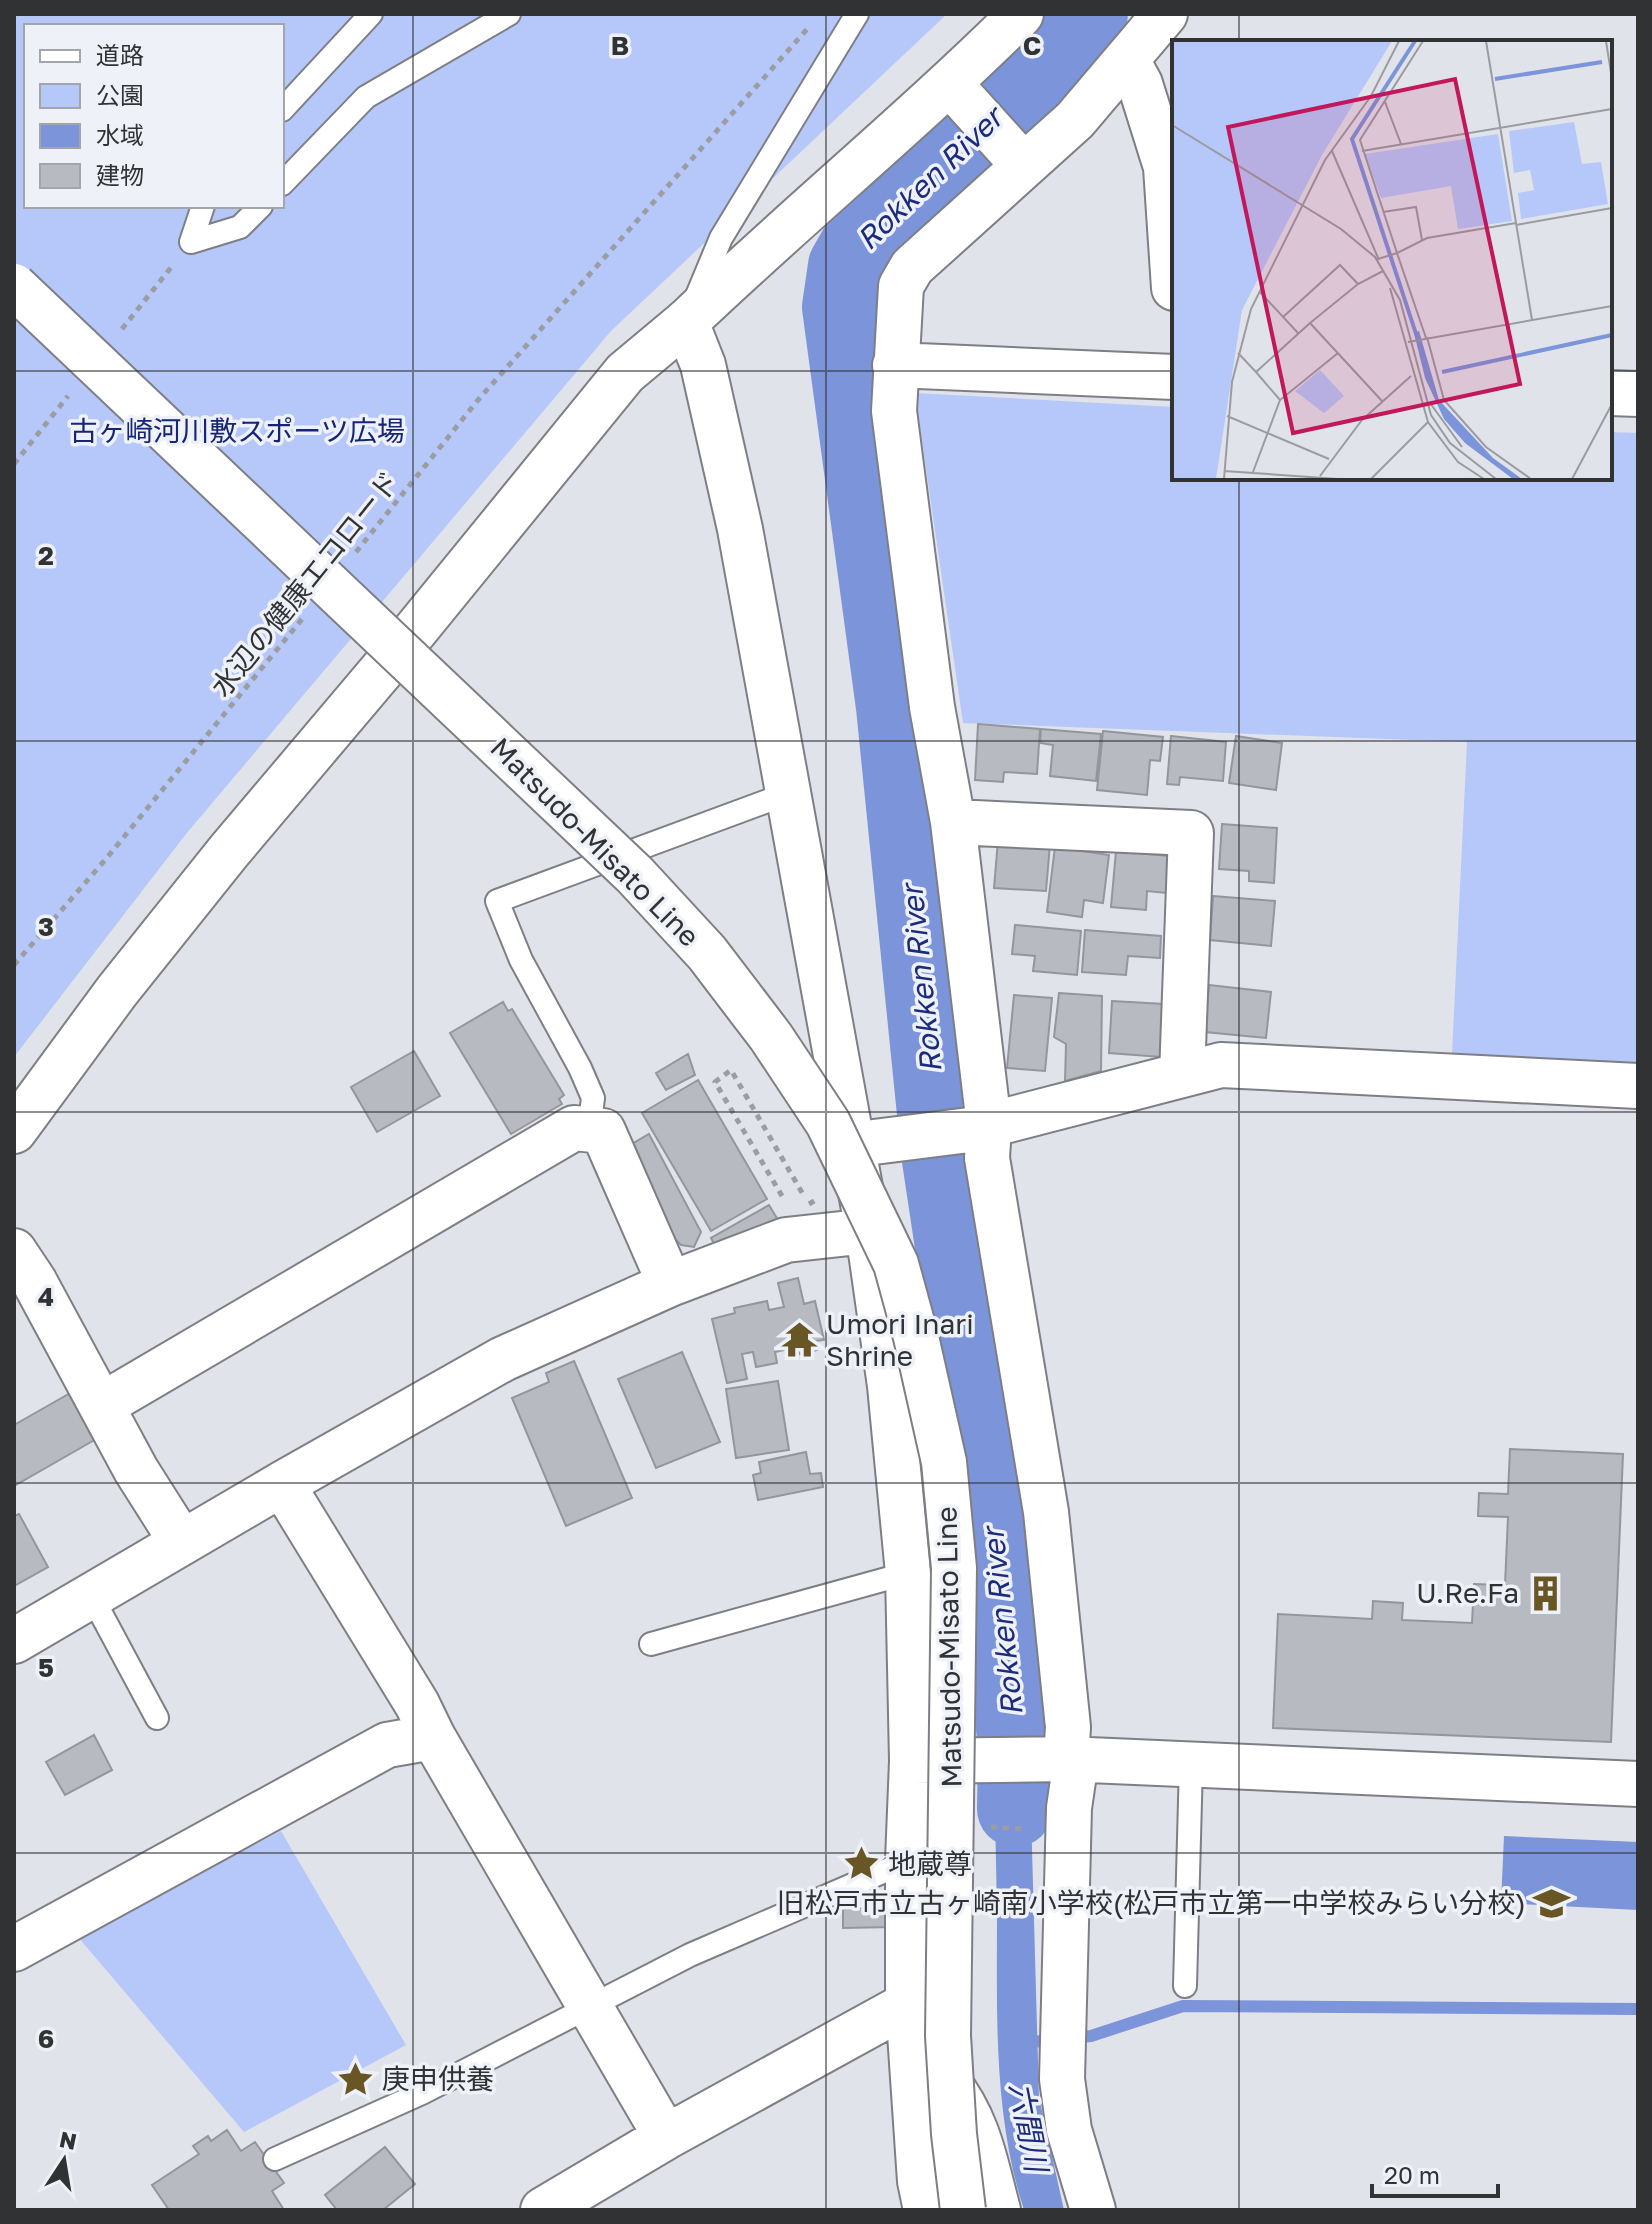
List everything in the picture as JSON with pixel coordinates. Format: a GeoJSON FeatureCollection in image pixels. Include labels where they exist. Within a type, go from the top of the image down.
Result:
{"type":"FeatureCollection","features":[{"type":"Feature","properties":{"kind":"street"},"geometry":{"type":"LineString","coordinates":[[14,1131],[117,991],[219,863],[409,638],[625,373],[686,322],[765,246],[950,84],[1021,14]]}},
{"type":"Feature","properties":{"kind":"street"},"geometry":{"type":"LineString","coordinates":[[1093,2210],[1069,2130],[1062,2079],[1071,1759],[1046,1512],[987,1158],[953,822],[932,707],[894,411],[895,365],[901,286],[912,267],[1075,120],[1165,14]]}},
{"type":"Feature","properties":{"kind":"street"},"geometry":{"type":"LineString","coordinates":[[1127,60],[1140,84],[1166,167],[1172,258]]}},
{"type":"Feature","properties":{"kind":"street"},"geometry":{"type":"LineString","coordinates":[[950,84],[1024,166]]}},
{"type":"Feature","properties":{"kind":"street","name":"Matsudo-Misato Line"},"geometry":{"type":"LineString","coordinates":[[14,286],[635,875],[707,953],[771,1037],[828,1123],[871,1208],[896,1264],[916,1337],[944,1462],[954,1568],[948,2036],[954,2134],[963,2210]]}},
{"type":"Feature","properties":{"kind":"street"},"geometry":{"type":"LineString","coordinates":[[686,322],[703,365],[740,529],[789,793],[864,1144],[868,1231],[890,1386],[908,1573],[912,1761],[908,1861],[909,2022],[920,2181],[926,2210]]}},
{"type":"Feature","properties":{"kind":"street"},"geometry":{"type":"LineString","coordinates":[[895,365],[1172,377]]}},
{"type":"Feature","properties":{"kind":"street"},"geometry":{"type":"LineString","coordinates":[[1612,393],[1638,394]]}},
{"type":"Feature","properties":{"kind":"street"},"geometry":{"type":"LineString","coordinates":[[953,822],[1191,833],[1182,1075]]}},
{"type":"Feature","properties":{"kind":"street"},"geometry":{"type":"LineString","coordinates":[[864,1144],[983,1127],[1221,1065],[1638,1086]]}},
{"type":"Feature","properties":{"kind":"street"},"geometry":{"type":"LineString","coordinates":[[102,1405],[574,1128],[603,1131],[670,1284]]}},
{"type":"Feature","properties":{"kind":"street"},"geometry":{"type":"LineString","coordinates":[[14,1641],[181,1541],[503,1359],[670,1284],[786,1240],[868,1231]]}},
{"type":"Feature","properties":{"kind":"street"},"geometry":{"type":"LineString","coordinates":[[14,1251],[34,1281],[136,1470],[181,1541]]}},
{"type":"Feature","properties":{"kind":"street"},"geometry":{"type":"LineString","coordinates":[[282,1484],[417,1704],[433,1737],[666,2137]]}},
{"type":"Feature","properties":{"kind":"street"},"geometry":{"type":"LineString","coordinates":[[14,1949],[387,1745],[433,1737]]}},
{"type":"Feature","properties":{"kind":"street"},"geometry":{"type":"LineString","coordinates":[[912,1761],[1071,1759],[1638,1784]]}},
{"type":"Feature","properties":{"kind":"street"},"geometry":{"type":"LineString","coordinates":[[543,2210],[666,2137],[909,2022]]}},
{"type":"Feature","properties":{"kind":"street"},"geometry":{"type":"LineString","coordinates":[[909,2022],[965,2104],[978,2136],[998,2210]]}},
{"type":"Feature","properties":{"kind":"lane"},"geometry":{"type":"LineString","coordinates":[[284,108],[371,14]]}},
{"type":"Feature","properties":{"kind":"lane"},"geometry":{"type":"LineString","coordinates":[[284,182],[366,97],[509,14]]}},
{"type":"Feature","properties":{"kind":"lane"},"geometry":{"type":"LineString","coordinates":[[686,322],[721,238],[857,14]]}},
{"type":"Feature","properties":{"kind":"lane"},"geometry":{"type":"LineString","coordinates":[[202,208],[191,242],[240,227],[259,208]]}},
{"type":"Feature","properties":{"kind":"lane"},"geometry":{"type":"LineString","coordinates":[[589,1129],[593,1098],[589,1088],[521,960],[497,901],[789,793]]}},
{"type":"Feature","properties":{"kind":"lane"},"geometry":{"type":"LineString","coordinates":[[651,1644],[908,1573]]}},
{"type":"Feature","properties":{"kind":"lane"},"geometry":{"type":"LineString","coordinates":[[91,1595],[157,1718]]}},
{"type":"Feature","properties":{"kind":"lane"},"geometry":{"type":"LineString","coordinates":[[1185,1986],[1191,1764]]}},
{"type":"Feature","properties":{"kind":"lane"},"geometry":{"type":"LineString","coordinates":[[275,2159],[422,2093],[690,1955],[908,1861]]}},
{"type":"Feature","properties":{"kind":"path","name":"水辺の健康エコロード"},"geometry":{"type":"LineString","coordinates":[[353,556],[478,400],[809,25]]}},
{"type":"Feature","properties":{"kind":"path","name":"水辺の健康エコロード"},"geometry":{"type":"LineString","coordinates":[[14,965],[105,860],[304,616]]}},
{"type":"Feature","properties":{"kind":"path"},"geometry":{"type":"LineString","coordinates":[[785,1201],[715,1082],[731,1070],[809,1204]]}},
{"type":"Feature","properties":{"kind":"path"},"geometry":{"type":"LineString","coordinates":[[978,1827],[1036,1830]]}},
{"type":"Feature","properties":{"kind":"green space","name":"古ヶ崎河川敷スポーツ広場"},"geometry":{"type":"Polygon","coordinates":[[[14,14],[947,14],[611,331],[186,834],[14,1057],[14,14]]]}},
{"type":"Feature","properties":{"kind":"green space"},"geometry":{"type":"Polygon","coordinates":[[[915,393],[1172,407],[1172,480],[1612,480],[1612,432],[1638,433],[1638,1063],[1452,1054],[1467,742],[963,723],[915,393]]]}},
{"type":"Feature","properties":{"kind":"green space"},"geometry":{"type":"Polygon","coordinates":[[[281,1831],[406,2045],[244,2132],[78,1937],[281,1831]]]}},
{"type":"Feature","properties":{"kind":"water","name":"六間川"},"geometry":{"type":"Polygon","coordinates":[[[1028,1706],[1039,2098],[1064,2210],[1024,2210],[1007,2138],[999,2064],[991,1707],[1028,1706]]]}},
{"type":"Feature","properties":{"kind":"water"},"geometry":{"type":"Polygon","coordinates":[[[1504,1836],[1638,1842],[1638,1910],[1501,1903],[1504,1836]]]}},
{"type":"Feature","properties":{"kind":"building"},"geometry":{"type":"Polygon","coordinates":[[[978,724],[1040,729],[1037,774],[1004,772],[1003,782],[975,780],[978,724]]]}},
{"type":"Feature","properties":{"kind":"building"},"geometry":{"type":"Polygon","coordinates":[[[1041,729],[1101,734],[1096,781],[1050,776],[1053,745],[1040,743],[1041,729]]]}},
{"type":"Feature","properties":{"kind":"building"},"geometry":{"type":"Polygon","coordinates":[[[1103,731],[1163,737],[1160,761],[1150,760],[1147,795],[1097,790],[1103,731]]]}},
{"type":"Feature","properties":{"kind":"building"},"geometry":{"type":"Polygon","coordinates":[[[1171,736],[1226,742],[1223,781],[1180,777],[1179,785],[1167,784],[1171,736]]]}},
{"type":"Feature","properties":{"kind":"building"},"geometry":{"type":"Polygon","coordinates":[[[1236,736],[1282,743],[1276,790],[1229,783],[1236,736]]]}},
{"type":"Feature","properties":{"kind":"building"},"geometry":{"type":"Polygon","coordinates":[[[1222,824],[1277,828],[1274,883],[1249,881],[1249,871],[1219,869],[1222,824]]]}},
{"type":"Feature","properties":{"kind":"building"},"geometry":{"type":"Polygon","coordinates":[[[998,840],[1050,844],[1046,891],[994,888],[998,840]]]}},
{"type":"Feature","properties":{"kind":"building"},"geometry":{"type":"Polygon","coordinates":[[[1055,847],[1109,855],[1103,903],[1084,900],[1082,917],[1047,912],[1055,847]]]}},
{"type":"Feature","properties":{"kind":"building"},"geometry":{"type":"Polygon","coordinates":[[[1116,851],[1169,856],[1166,893],[1147,891],[1146,910],[1111,907],[1116,851]]]}},
{"type":"Feature","properties":{"kind":"building"},"geometry":{"type":"Polygon","coordinates":[[[1213,896],[1275,901],[1271,946],[1210,940],[1213,896]]]}},
{"type":"Feature","properties":{"kind":"building"},"geometry":{"type":"Polygon","coordinates":[[[1015,925],[1081,931],[1077,975],[1033,971],[1035,956],[1012,954],[1015,925]]]}},
{"type":"Feature","properties":{"kind":"building"},"geometry":{"type":"Polygon","coordinates":[[[1085,930],[1161,936],[1160,958],[1128,956],[1126,975],[1082,972],[1085,930]]]}},
{"type":"Feature","properties":{"kind":"building"},"geometry":{"type":"Polygon","coordinates":[[[1209,985],[1271,992],[1266,1038],[1205,1032],[1209,985]]]}},
{"type":"Feature","properties":{"kind":"building"},"geometry":{"type":"Polygon","coordinates":[[[1059,993],[1102,996],[1101,1071],[1065,1081],[1066,1044],[1054,1037],[1059,993]]]}},
{"type":"Feature","properties":{"kind":"building"},"geometry":{"type":"Polygon","coordinates":[[[1014,995],[1052,998],[1045,1071],[1007,1068],[1014,995]]]}},
{"type":"Feature","properties":{"kind":"building"},"geometry":{"type":"Polygon","coordinates":[[[1112,1001],[1164,1004],[1161,1057],[1109,1053],[1112,1001]]]}},
{"type":"Feature","properties":{"kind":"building"},"geometry":{"type":"Polygon","coordinates":[[[503,1002],[508,1011],[512,1009],[564,1095],[559,1099],[562,1104],[511,1134],[450,1033],[503,1002]]]}},
{"type":"Feature","properties":{"kind":"building"},"geometry":{"type":"Polygon","coordinates":[[[414,1051],[440,1096],[377,1132],[351,1087],[414,1051]]]}},
{"type":"Feature","properties":{"kind":"building"},"geometry":{"type":"Polygon","coordinates":[[[688,1054],[695,1075],[666,1090],[656,1073],[688,1054]]]}},
{"type":"Feature","properties":{"kind":"building"},"geometry":{"type":"Polygon","coordinates":[[[698,1080],[767,1199],[711,1231],[642,1113],[698,1080]]]}},
{"type":"Feature","properties":{"kind":"building"},"geometry":{"type":"Polygon","coordinates":[[[649,1134],[701,1232],[694,1247],[681,1245],[675,1239],[632,1144],[649,1134]]]}},
{"type":"Feature","properties":{"kind":"building"},"geometry":{"type":"Polygon","coordinates":[[[769,1205],[778,1220],[714,1244],[711,1238],[769,1205]]]}},
{"type":"Feature","properties":{"kind":"building"},"geometry":{"type":"Polygon","coordinates":[[[798,1278],[804,1304],[815,1301],[824,1340],[815,1341],[817,1350],[800,1354],[798,1347],[775,1352],[777,1363],[756,1367],[753,1352],[742,1354],[747,1379],[727,1383],[712,1319],[735,1313],[734,1308],[767,1301],[769,1310],[784,1307],[778,1283],[798,1278]]]}},
{"type":"Feature","properties":{"kind":"building"},"geometry":{"type":"Polygon","coordinates":[[[682,1352],[720,1442],[656,1468],[618,1379],[682,1352]]]}},
{"type":"Feature","properties":{"kind":"building"},"geometry":{"type":"Polygon","coordinates":[[[574,1361],[632,1498],[566,1526],[512,1398],[549,1382],[546,1373],[574,1361]]]}},
{"type":"Feature","properties":{"kind":"building"},"geometry":{"type":"Polygon","coordinates":[[[778,1381],[789,1450],[736,1458],[726,1389],[778,1381]]]}},
{"type":"Feature","properties":{"kind":"building"},"geometry":{"type":"Polygon","coordinates":[[[72,1392],[98,1438],[14,1486],[14,1425],[72,1392]]]}},
{"type":"Feature","properties":{"kind":"building","name":"U.Re.Fa"},"geometry":{"type":"Polygon","coordinates":[[[1510,1449],[1623,1454],[1611,1742],[1273,1728],[1278,1614],[1372,1619],[1373,1601],[1403,1603],[1402,1620],[1472,1623],[1474,1584],[1505,1585],[1508,1517],[1478,1516],[1479,1493],[1508,1494],[1510,1449]]]}},
{"type":"Feature","properties":{"kind":"building"},"geometry":{"type":"Polygon","coordinates":[[[806,1452],[810,1474],[821,1473],[823,1487],[758,1500],[753,1475],[761,1473],[759,1462],[806,1452]]]}},
{"type":"Feature","properties":{"kind":"building"},"geometry":{"type":"Polygon","coordinates":[[[19,1514],[48,1567],[14,1586],[14,1516],[19,1514]]]}},
{"type":"Feature","properties":{"kind":"building"},"geometry":{"type":"Polygon","coordinates":[[[94,1735],[112,1770],[65,1795],[46,1762],[94,1735]]]}},
{"type":"Feature","properties":{"kind":"building"},"geometry":{"type":"Polygon","coordinates":[[[892,1907],[893,1927],[843,1928],[843,1909],[892,1907]]]}},
{"type":"Feature","properties":{"kind":"building"},"geometry":{"type":"Polygon","coordinates":[[[227,2130],[241,2151],[255,2142],[284,2183],[272,2191],[284,2210],[169,2210],[152,2185],[199,2154],[193,2146],[208,2136],[211,2141],[227,2130]]]}},
{"type":"Feature","properties":{"kind":"building"},"geometry":{"type":"Polygon","coordinates":[[[385,2147],[415,2184],[383,2210],[337,2210],[325,2195],[385,2147]]]}},
{"type":"Feature","properties":{"kind":"waterway","name":"Rokken River"},"geometry":{"type":"LineString","coordinates":[[1015,1809],[1016,1748],[991,1499],[939,1153],[894,707],[840,307],[846,266],[862,238],[1005,105],[1090,14]]}},
{"type":"Feature","properties":{"kind":"waterway"},"geometry":{"type":"LineString","coordinates":[[1022,2043],[1091,2036],[1183,2006],[1638,2009]]}},
{"type":"Feature","properties":{"kind":"place","name":"Umori Inari Shrine"},"geometry":{"type":"Point","coordinates":[800,1340]}},
{"type":"Feature","properties":{"kind":"place","name":"U.Re.Fa"},"geometry":{"type":"Point","coordinates":[1545,1593]}},
{"type":"Feature","properties":{"kind":"place","name":"地蔵尊"},"geometry":{"type":"Point","coordinates":[862,1864]}},
{"type":"Feature","properties":{"kind":"place","name":"旧松戸市立古ヶ崎南小学校(松戸市立第一中学校みらい分校)"},"geometry":{"type":"Point","coordinates":[1552,1903]}},
{"type":"Feature","properties":{"kind":"place","name":"庚申供養"},"geometry":{"type":"Point","coordinates":[356,2079]}}]}
